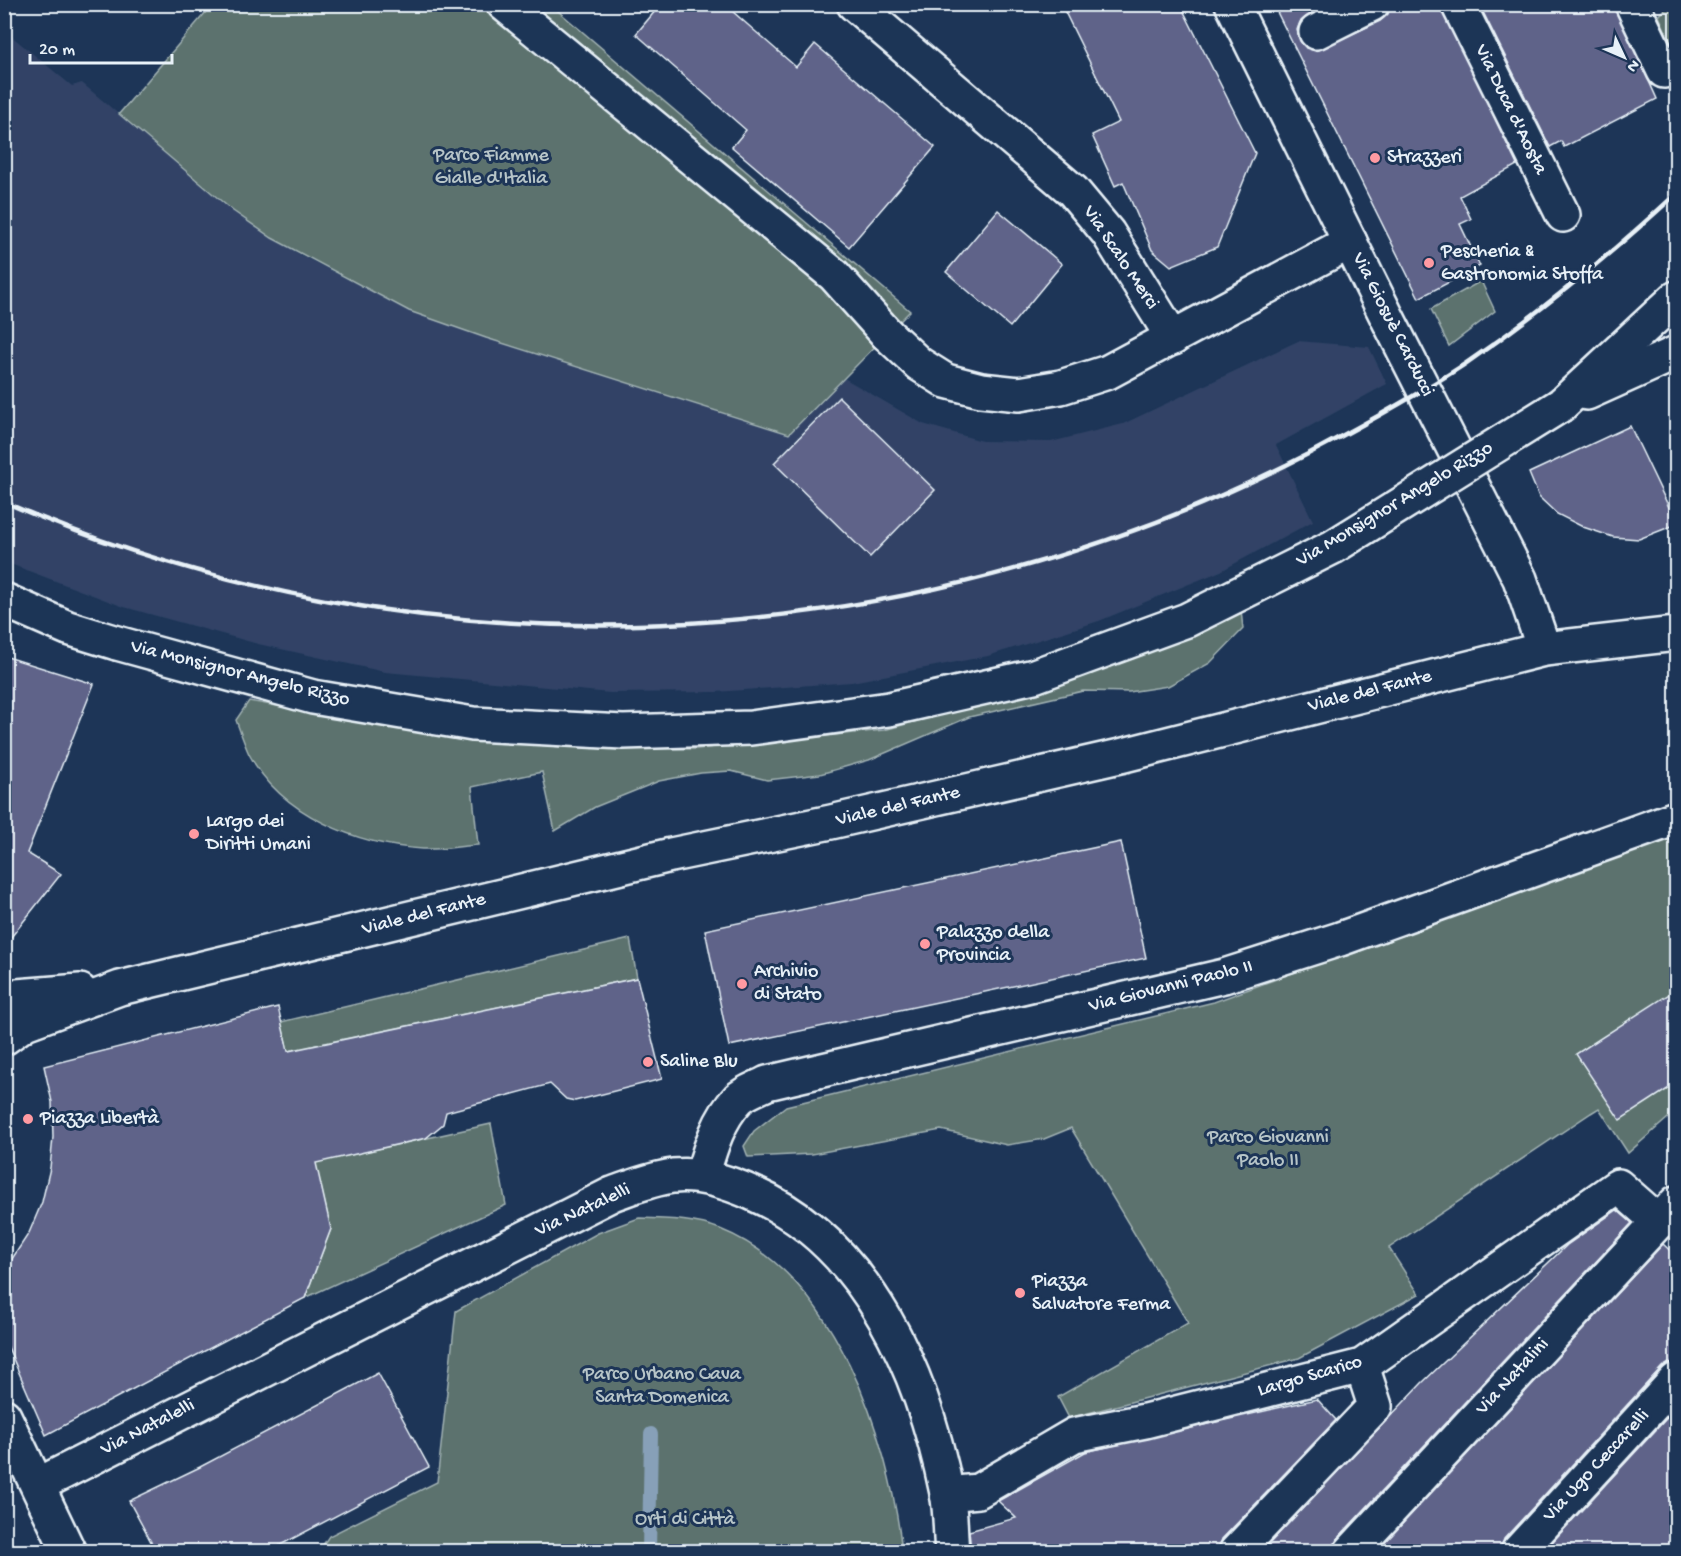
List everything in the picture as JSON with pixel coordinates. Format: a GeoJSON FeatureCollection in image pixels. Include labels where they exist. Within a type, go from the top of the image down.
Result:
{"type":"FeatureCollection","features":[{"type":"Feature","properties":{"kind":"street"},"geometry":{"type":"LineString","coordinates":[[504,4],[834,275],[887,334],[919,364],[946,381],[981,390],[1019,394],[1061,387],[1108,372],[1350,242]]}},
{"type":"Feature","properties":{"kind":"street","name":"Via Scalo Merci"},"geometry":{"type":"LineString","coordinates":[[854,4],[1073,191],[1108,233],[1173,338]]}},
{"type":"Feature","properties":{"kind":"street","name":"Via Giosuè Carducci"},"geometry":{"type":"LineString","coordinates":[[1232,4],[1520,579],[1544,649]]}},
{"type":"Feature","properties":{"kind":"street"},"geometry":{"type":"LineString","coordinates":[[1316,32],[1372,4]]}},
{"type":"Feature","properties":{"kind":"street","name":"Via Duca d'Aosta"},"geometry":{"type":"LineString","coordinates":[[1458,4],[1563,215]]}},
{"type":"Feature","properties":{"kind":"street"},"geometry":{"type":"LineString","coordinates":[[1632,4],[1664,70]]}},
{"type":"Feature","properties":{"kind":"street"},"geometry":{"type":"LineString","coordinates":[[1561,405],[1670,307]]}},
{"type":"Feature","properties":{"kind":"street"},"geometry":{"type":"LineString","coordinates":[[1561,405],[1677,353]]}},
{"type":"Feature","properties":{"kind":"street","name":"Via Monsignor Angelo Rizzo"},"geometry":{"type":"LineString","coordinates":[[4,600],[68,628],[313,697],[473,724],[623,732],[728,728],[889,708],[1034,676],[1187,620],[1333,547],[1561,405]]}},
{"type":"Feature","properties":{"kind":"street","name":"Viale del Fante"},"geometry":{"type":"LineString","coordinates":[[120,988],[671,855],[831,822],[1120,756],[1544,649],[1677,634]]}},
{"type":"Feature","properties":{"kind":"street","name":"Via Giovanni Paolo II"},"geometry":{"type":"LineString","coordinates":[[702,1176],[713,1141],[724,1119],[739,1098],[767,1083],[1224,976],[1340,939],[1677,818]]}},
{"type":"Feature","properties":{"kind":"street"},"geometry":{"type":"LineString","coordinates":[[4,997],[120,988]]}},
{"type":"Feature","properties":{"kind":"street"},"geometry":{"type":"LineString","coordinates":[[4,1038],[25,1023],[120,988]]}},
{"type":"Feature","properties":{"kind":"street","name":"Via Natalelli"},"geometry":{"type":"LineString","coordinates":[[38,1485],[612,1194],[647,1181],[674,1176],[702,1176],[762,1197],[798,1218],[855,1272],[883,1314],[909,1366],[947,1494],[952,1551]]}},
{"type":"Feature","properties":{"kind":"street","name":"Largo Scarico"},"geometry":{"type":"LineString","coordinates":[[947,1494],[978,1491],[1074,1435],[1145,1421],[1362,1366],[1618,1186],[1668,1213]]}},
{"type":"Feature","properties":{"kind":"street","name":"Via Natalini"},"geometry":{"type":"LineString","coordinates":[[1351,1551],[1668,1213]]}},
{"type":"Feature","properties":{"kind":"street"},"geometry":{"type":"LineString","coordinates":[[1236,1551],[1375,1406],[1362,1366]]}},
{"type":"Feature","properties":{"kind":"street","name":"Via Ugo Ceccarelli"},"geometry":{"type":"LineString","coordinates":[[1518,1551],[1677,1380]]}},
{"type":"Feature","properties":{"kind":"street"},"geometry":{"type":"LineString","coordinates":[[4,1416],[69,1551]]}},
{"type":"Feature","properties":{"kind":"shaded area"},"geometry":{"type":"Polygon","coordinates":[[[4,30],[72,86],[82,83],[233,211],[299,254],[409,311],[486,338],[789,434],[844,378],[923,424],[982,441],[1051,442],[1123,424],[1298,341],[1369,347],[1387,384],[1276,445],[1313,521],[1221,571],[1099,621],[988,656],[852,682],[716,692],[610,693],[385,672],[258,644],[124,607],[5,562],[4,30]]]}},
{"type":"Feature","properties":{"kind":"green space","name":"Parco Fiamme Gialle d'Italia"},"geometry":{"type":"Polygon","coordinates":[[[212,5],[551,5],[910,311],[789,434],[486,338],[409,311],[272,238],[233,211],[119,114],[212,5]]]}},
{"type":"Feature","properties":{"kind":"green space"},"geometry":{"type":"Polygon","coordinates":[[[1669,5],[1676,5],[1676,55],[1659,16],[1669,5]]]}},
{"type":"Feature","properties":{"kind":"green space"},"geometry":{"type":"Polygon","coordinates":[[[1481,281],[1495,311],[1449,346],[1431,309],[1481,281]]]}},
{"type":"Feature","properties":{"kind":"green space"},"geometry":{"type":"Polygon","coordinates":[[[1241,610],[1243,629],[1210,663],[1168,686],[1129,692],[1083,691],[969,717],[869,760],[820,774],[767,780],[731,771],[701,773],[659,781],[595,807],[555,831],[542,772],[472,787],[478,845],[430,849],[398,846],[372,841],[323,823],[280,794],[263,775],[249,754],[236,720],[249,701],[440,735],[562,747],[696,749],[884,730],[1081,677],[1241,610]]]}},
{"type":"Feature","properties":{"kind":"green space","name":"Parco Giovanni Paolo II"},"geometry":{"type":"Polygon","coordinates":[[[1676,831],[1676,1111],[1628,1153],[1599,1108],[1591,1113],[1389,1248],[1419,1294],[1299,1358],[1069,1418],[1058,1397],[1188,1323],[1071,1128],[1044,1139],[1007,1145],[941,1130],[812,1154],[748,1157],[744,1146],[754,1131],[786,1106],[1214,1002],[1676,831]]]}},
{"type":"Feature","properties":{"kind":"green space"},"geometry":{"type":"Polygon","coordinates":[[[630,939],[637,978],[315,1045],[337,1158],[491,1124],[506,1205],[305,1298],[331,1229],[281,1022],[630,939]]]}},
{"type":"Feature","properties":{"kind":"green space","name":"Parco Urbano Cava Santa Domenica"},"geometry":{"type":"Polygon","coordinates":[[[639,1218],[690,1221],[720,1229],[761,1251],[796,1283],[825,1321],[850,1365],[869,1412],[884,1459],[902,1551],[319,1551],[329,1536],[437,1482],[456,1311],[598,1233],[639,1218]]]}},
{"type":"Feature","properties":{"kind":"building"},"geometry":{"type":"Polygon","coordinates":[[[661,4],[724,4],[796,67],[815,44],[935,147],[849,247],[732,147],[746,130],[636,34],[661,4]]]}},
{"type":"Feature","properties":{"kind":"building"},"geometry":{"type":"Polygon","coordinates":[[[1061,4],[1180,4],[1255,153],[1217,247],[1171,266],[1152,250],[1123,182],[1115,186],[1092,135],[1119,122],[1061,4]]]}},
{"type":"Feature","properties":{"kind":"building"},"geometry":{"type":"Polygon","coordinates":[[[1273,4],[1329,4],[1307,16],[1300,22],[1297,30],[1300,41],[1306,48],[1315,51],[1380,21],[1388,14],[1391,4],[1440,4],[1517,165],[1460,196],[1471,219],[1460,224],[1480,266],[1419,298],[1273,4]]]}},
{"type":"Feature","properties":{"kind":"building"},"geometry":{"type":"Polygon","coordinates":[[[1479,4],[1614,4],[1657,99],[1564,147],[1561,141],[1550,147],[1479,4]]]}},
{"type":"Feature","properties":{"kind":"building"},"geometry":{"type":"Polygon","coordinates":[[[998,210],[1062,264],[1010,327],[946,272],[998,210]]]}},
{"type":"Feature","properties":{"kind":"building"},"geometry":{"type":"Polygon","coordinates":[[[839,397],[935,490],[870,557],[774,463],[839,397]]]}},
{"type":"Feature","properties":{"kind":"building"},"geometry":{"type":"Polygon","coordinates":[[[1630,426],[1677,524],[1639,539],[1613,537],[1583,527],[1557,514],[1539,497],[1529,473],[1630,426]]]}},
{"type":"Feature","properties":{"kind":"building"},"geometry":{"type":"Polygon","coordinates":[[[4,656],[94,684],[27,853],[61,874],[4,946],[4,656]]]}},
{"type":"Feature","properties":{"kind":"building","name":"Palazzo della Provincia"},"geometry":{"type":"Polygon","coordinates":[[[1121,842],[1146,958],[729,1046],[705,930],[1121,842]]]}},
{"type":"Feature","properties":{"kind":"building"},"geometry":{"type":"Polygon","coordinates":[[[637,978],[662,1079],[575,1101],[566,1099],[550,1084],[446,1112],[443,1124],[426,1138],[316,1163],[331,1229],[305,1298],[46,1435],[4,1338],[4,1271],[29,1233],[42,1202],[50,1168],[53,1137],[52,1102],[44,1066],[278,1007],[288,1051],[637,978]]]}},
{"type":"Feature","properties":{"kind":"building"},"geometry":{"type":"Polygon","coordinates":[[[1677,989],[1677,1083],[1620,1120],[1576,1054],[1677,989]]]}},
{"type":"Feature","properties":{"kind":"building"},"geometry":{"type":"Polygon","coordinates":[[[1617,1210],[1632,1223],[1337,1539],[1333,1551],[1262,1551],[1422,1383],[1567,1245],[1617,1210]]]}},
{"type":"Feature","properties":{"kind":"building"},"geometry":{"type":"Polygon","coordinates":[[[1663,1244],[1677,1257],[1677,1362],[1662,1367],[1504,1539],[1500,1551],[1377,1551],[1663,1244]]]}},
{"type":"Feature","properties":{"kind":"building"},"geometry":{"type":"Polygon","coordinates":[[[378,1373],[429,1467],[269,1551],[156,1551],[129,1501],[200,1467],[378,1373]]]}},
{"type":"Feature","properties":{"kind":"building"},"geometry":{"type":"Polygon","coordinates":[[[1317,1399],[1336,1420],[1222,1539],[1218,1551],[971,1551],[969,1531],[1016,1518],[998,1501],[1085,1452],[1317,1399]]]}},
{"type":"Feature","properties":{"kind":"building"},"geometry":{"type":"Polygon","coordinates":[[[1677,1407],[1677,1551],[1544,1551],[1677,1407]]]}},
{"type":"Feature","properties":{"kind":"waterway"},"geometry":{"type":"LineString","coordinates":[[649,1552],[651,1434]]}},
{"type":"Feature","properties":{"kind":"railway"},"geometry":{"type":"LineString","coordinates":[[4,502],[163,561],[327,601],[494,622],[661,624],[828,609],[993,575],[1153,523],[1308,454],[1427,388],[1492,345],[1574,282],[1676,194]]}},
{"type":"Feature","properties":{"kind":"place","name":"Strazzeri"},"geometry":{"type":"Point","coordinates":[1375,158]}},
{"type":"Feature","properties":{"kind":"place","name":"Pescheria & Gastronomia Stoffa"},"geometry":{"type":"Point","coordinates":[1429,263]}},
{"type":"Feature","properties":{"kind":"place","name":"Largo dei Diritti Umani"},"geometry":{"type":"Point","coordinates":[194,834]}},
{"type":"Feature","properties":{"kind":"place","name":"Palazzo della Provincia"},"geometry":{"type":"Point","coordinates":[925,944]}},
{"type":"Feature","properties":{"kind":"place","name":"Archivio di Stato"},"geometry":{"type":"Point","coordinates":[742,984]}},
{"type":"Feature","properties":{"kind":"place","name":"Saline Blu"},"geometry":{"type":"Point","coordinates":[648,1062]}},
{"type":"Feature","properties":{"kind":"place","name":"Piazza Libertà"},"geometry":{"type":"Point","coordinates":[28,1119]}},
{"type":"Feature","properties":{"kind":"place","name":"Piazza Salvatore Ferma"},"geometry":{"type":"Point","coordinates":[1020,1293]}},
{"type":"Feature","properties":{"kind":"park label","name":"Orti di Città"},"geometry":{"type":"Point","coordinates":[685,1520]}}]}
